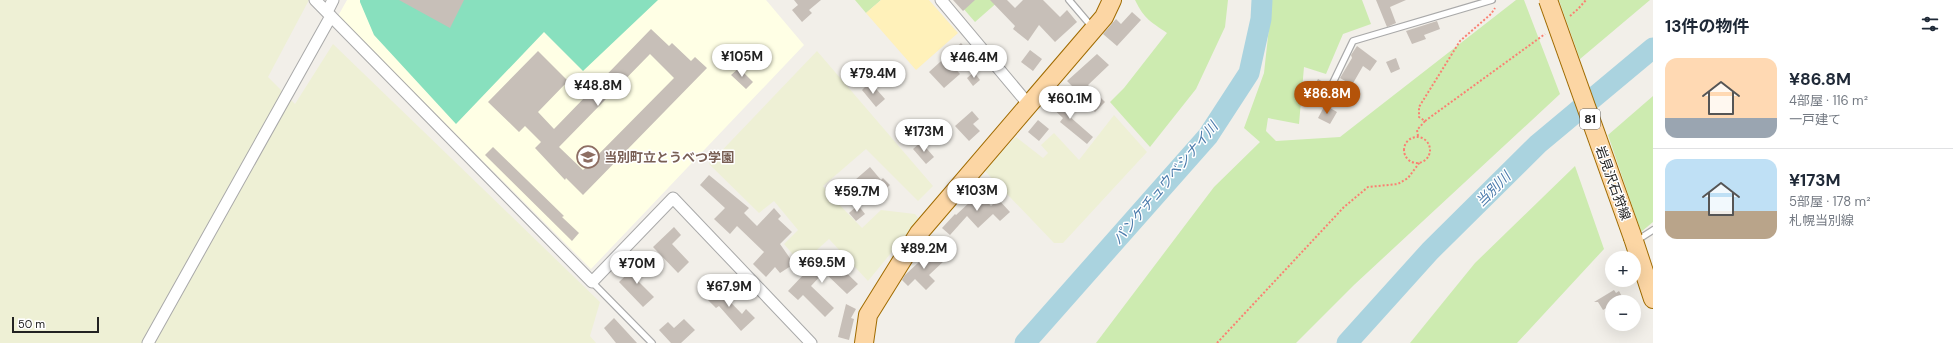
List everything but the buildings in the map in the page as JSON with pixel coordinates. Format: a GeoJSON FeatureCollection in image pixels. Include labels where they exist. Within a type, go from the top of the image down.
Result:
{"type":"FeatureCollection","features":[{"type":"Feature","properties":{"kind":"main road"},"geometry":{"type":"LineString","coordinates":[[864,343],[868,315],[920,233],[1104,17],[1112,0]]}},
{"type":"Feature","properties":{"kind":"main road","name":"岩見沢石狩線"},"geometry":{"type":"LineString","coordinates":[[1548,0],[1653,299]]}},
{"type":"Feature","properties":{"kind":"street"},"geometry":{"type":"LineString","coordinates":[[315,0],[592,282],[673,198],[811,343]]}},
{"type":"Feature","properties":{"kind":"street"},"geometry":{"type":"LineString","coordinates":[[148,343],[329,14],[333,0]]}},
{"type":"Feature","properties":{"kind":"street"},"geometry":{"type":"LineString","coordinates":[[941,0],[1029,105]]}},
{"type":"Feature","properties":{"kind":"lane"},"geometry":{"type":"LineString","coordinates":[[1068,0],[1094,29]]}},
{"type":"Feature","properties":{"kind":"lane"},"geometry":{"type":"LineString","coordinates":[[1326,97],[1352,41],[1492,0]]}},
{"type":"Feature","properties":{"kind":"lane"},"geometry":{"type":"LineString","coordinates":[[1633,240],[1653,230]]}},
{"type":"Feature","properties":{"kind":"lane"},"geometry":{"type":"LineString","coordinates":[[592,282],[652,343]]}},
{"type":"Feature","properties":{"kind":"path"},"geometry":{"type":"LineString","coordinates":[[1566,19],[1586,0]]}},
{"type":"Feature","properties":{"kind":"path"},"geometry":{"type":"LineString","coordinates":[[1425,121],[1420,117],[1419,108],[1460,41],[1491,14],[1497,5]]}},
{"type":"Feature","properties":{"kind":"path"},"geometry":{"type":"LineString","coordinates":[[1418,136],[1417,130],[1425,121],[1546,33]]}},
{"type":"Feature","properties":{"kind":"path"},"geometry":{"type":"LineString","coordinates":[[1217,343],[1344,207],[1368,187],[1398,184],[1408,178],[1420,162],[1426,159],[1430,152],[1429,145],[1425,139],[1418,136],[1410,138],[1405,143],[1404,150],[1407,158],[1412,162],[1420,162]]}},
{"type":"Feature","properties":{"kind":"shaded area"},"geometry":{"type":"Polygon","coordinates":[[[0,0],[309,0],[268,77],[295,104],[333,44],[600,302],[590,336],[596,343],[0,343],[0,0]]]}},
{"type":"Feature","properties":{"kind":"shaded area","name":"当別町立とうべつ学園"},"geometry":{"type":"Polygon","coordinates":[[[347,0],[766,0],[804,45],[591,269],[338,16],[347,0]]]}},
{"type":"Feature","properties":{"kind":"shaded area"},"geometry":{"type":"Polygon","coordinates":[[[817,51],[933,186],[918,201],[866,149],[823,186],[862,228],[881,210],[915,214],[919,219],[868,281],[829,239],[801,264],[784,244],[798,230],[774,201],[759,213],[709,164],[817,51]]]}},
{"type":"Feature","properties":{"kind":"shaded area"},"geometry":{"type":"Polygon","coordinates":[[[1114,115],[1147,152],[1063,243],[1054,243],[984,170],[1016,137],[1043,158],[1048,153],[1041,145],[1054,133],[1079,160],[1114,115]]]}},
{"type":"Feature","properties":{"kind":"green space"},"geometry":{"type":"Polygon","coordinates":[[[360,0],[658,0],[583,71],[544,32],[456,124],[374,35],[360,0]]]}},
{"type":"Feature","properties":{"kind":"green space"},"geometry":{"type":"Polygon","coordinates":[[[855,0],[881,0],[866,13],[855,0]]]}},
{"type":"Feature","properties":{"kind":"green space"},"geometry":{"type":"Polygon","coordinates":[[[956,0],[1000,0],[975,22],[956,0]]]}},
{"type":"Feature","properties":{"kind":"green space"},"geometry":{"type":"Polygon","coordinates":[[[1135,0],[1228,0],[1225,27],[1196,89],[1150,147],[1110,102],[1124,88],[1167,33],[1152,23],[1145,16],[1135,0]]]}},
{"type":"Feature","properties":{"kind":"green space"},"geometry":{"type":"Polygon","coordinates":[[[1272,0],[1362,0],[1371,24],[1343,34],[1326,74],[1304,67],[1299,124],[1268,118],[1266,131],[1276,141],[1340,137],[1516,0],[1524,0],[1560,94],[1354,285],[1296,343],[1096,343],[1214,187],[1260,142],[1244,128],[1264,73],[1272,0]]]}},
{"type":"Feature","properties":{"kind":"green space"},"geometry":{"type":"Polygon","coordinates":[[[1559,0],[1650,0],[1580,59],[1559,0]]]}},
{"type":"Feature","properties":{"kind":"green space"},"geometry":{"type":"Polygon","coordinates":[[[1653,96],[1653,222],[1641,232],[1608,135],[1653,96]]]}},
{"type":"Feature","properties":{"kind":"green space"},"geometry":{"type":"Polygon","coordinates":[[[1575,166],[1604,249],[1517,343],[1410,343],[1475,263],[1575,166]]]}},
{"type":"Feature","properties":{"kind":"sand"},"geometry":{"type":"Polygon","coordinates":[[[881,0],[929,0],[958,33],[916,70],[866,13],[881,0]]]}},
{"type":"Feature","properties":{"kind":"waterway","name":"パンケチュウベシナイ川"},"geometry":{"type":"LineString","coordinates":[[1025,343],[1208,136],[1249,73],[1261,19],[1262,0]]}},
{"type":"Feature","properties":{"kind":"waterway","name":"当別川"},"geometry":{"type":"LineString","coordinates":[[1347,343],[1430,251],[1538,144],[1653,48]]}},
{"type":"Feature","properties":{"kind":"place","name":"当別町立とうべつ学園"},"geometry":{"type":"Point","coordinates":[588,157]}}]}
